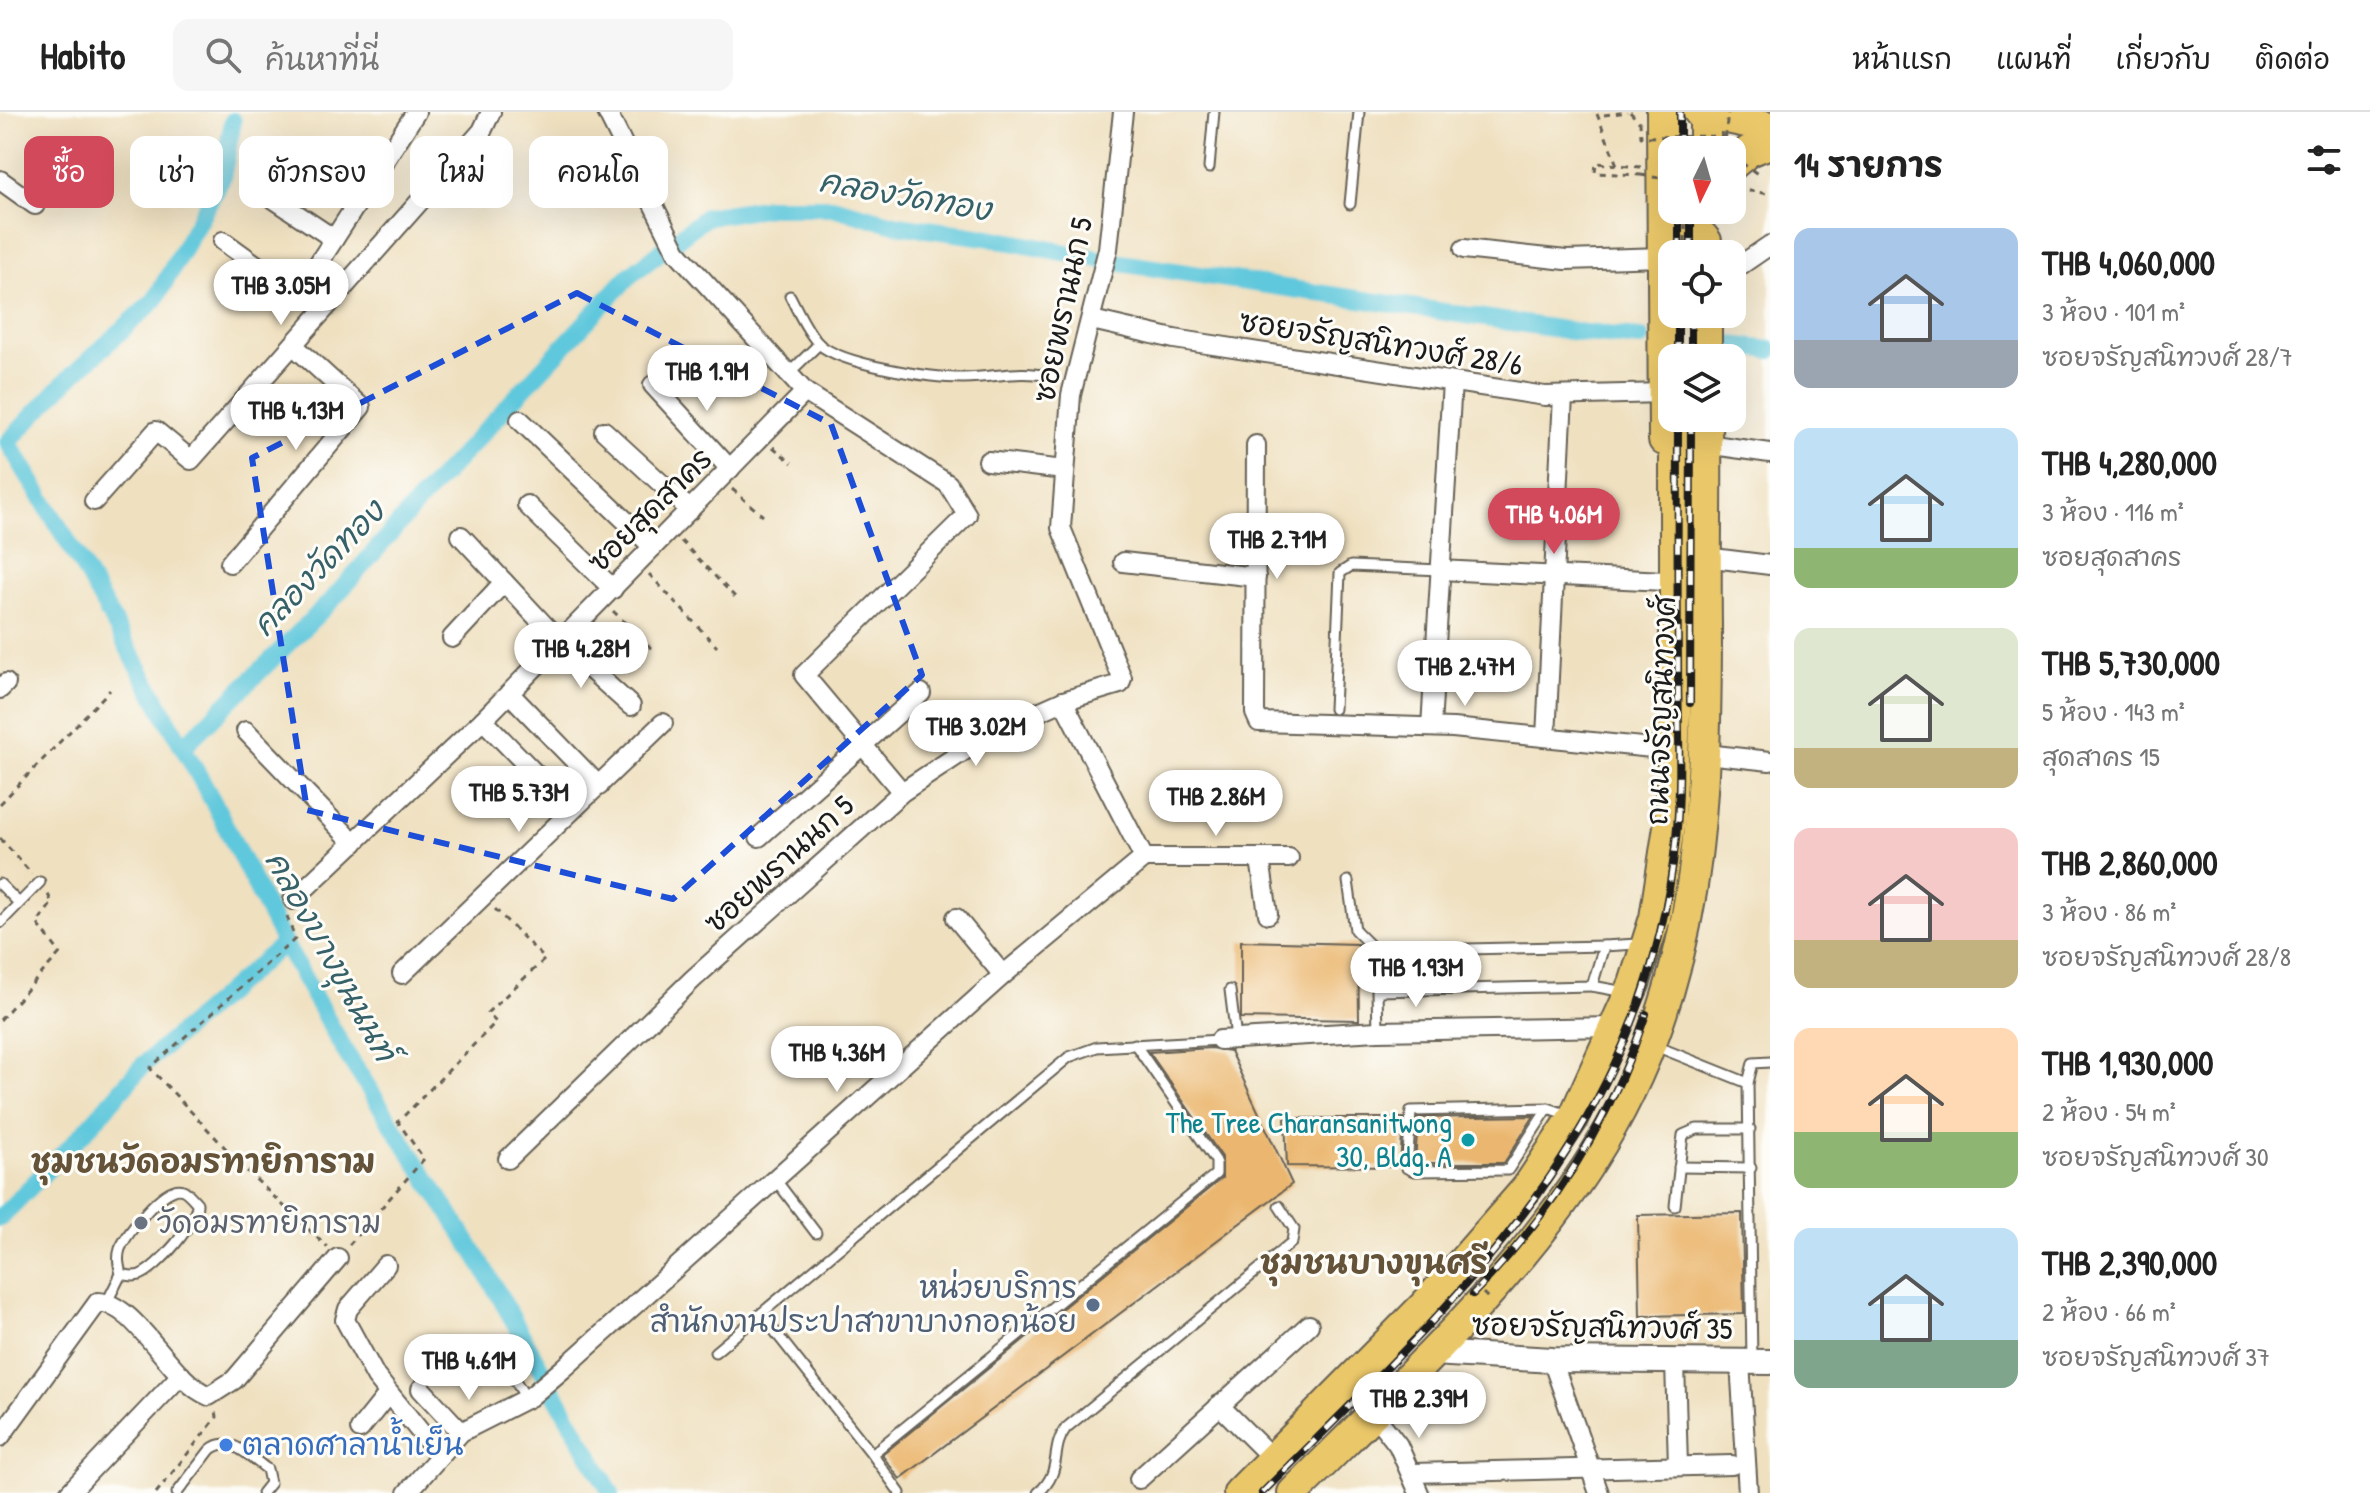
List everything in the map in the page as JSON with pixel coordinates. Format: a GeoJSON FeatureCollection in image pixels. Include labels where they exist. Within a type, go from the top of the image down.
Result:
{"type":"FeatureCollection","features":[{"type":"Feature","properties":{"kind":"main road","name":"ถนนจรัญสนิทวงศ์"},"geometry":{"type":"LineString","coordinates":[[1662,112],[1683,240]]}},
{"type":"Feature","properties":{"kind":"main road"},"geometry":{"type":"LineString","coordinates":[[1703,112],[1718,136]]}},
{"type":"Feature","properties":{"kind":"main road"},"geometry":{"type":"LineString","coordinates":[[1703,112],[1770,127]]}},
{"type":"Feature","properties":{"kind":"main road"},"geometry":{"type":"LineString","coordinates":[[1746,152],[1770,143]]}},
{"type":"Feature","properties":{"kind":"main road","name":"ถนนจรัญสนิทวงศ์"},"geometry":{"type":"LineString","coordinates":[[1619,1012],[1637,944],[1657,838],[1669,432]]}},
{"type":"Feature","properties":{"kind":"main road","name":"ถนนจรัญสนิทวงศ์"},"geometry":{"type":"LineString","coordinates":[[1239,1493],[1480,1245],[1527,1188],[1561,1113],[1634,984],[1655,918],[1670,820],[1675,715],[1670,432]]}},
{"type":"Feature","properties":{"kind":"main road","name":"ถนนจรัญสนิทวงศ์"},"geometry":{"type":"LineString","coordinates":[[1293,1493],[1432,1353],[1565,1197],[1602,1143],[1650,1043],[1691,905],[1702,825],[1706,754],[1702,432]]}},
{"type":"Feature","properties":{"kind":"main road","name":"ถนนจรัญสนิทวงศ์"},"geometry":{"type":"LineString","coordinates":[[1661,1009],[1684,892],[1691,829],[1702,432]]}},
{"type":"Feature","properties":{"kind":"street"},"geometry":{"type":"LineString","coordinates":[[223,241],[298,295],[416,112]]}},
{"type":"Feature","properties":{"kind":"street"},"geometry":{"type":"LineString","coordinates":[[94,501],[156,431],[191,460],[482,131],[491,112]]}},
{"type":"Feature","properties":{"kind":"street"},"geometry":{"type":"LineString","coordinates":[[607,112],[677,252],[805,392],[948,484],[967,515],[806,671],[805,680],[897,786]]}},
{"type":"Feature","properties":{"kind":"street","name":"ซอยพรานนก 5"},"geometry":{"type":"LineString","coordinates":[[508,1159],[693,979],[902,792],[991,733],[1063,701],[1120,684],[1122,678],[1061,528],[1071,395],[1108,249],[1123,112]]}},
{"type":"Feature","properties":{"kind":"street"},"geometry":{"type":"LineString","coordinates":[[0,180],[24,197]]}},
{"type":"Feature","properties":{"kind":"street"},"geometry":{"type":"LineString","coordinates":[[288,208],[334,239]]}},
{"type":"Feature","properties":{"kind":"street"},"geometry":{"type":"LineString","coordinates":[[1746,261],[1770,245]]}},
{"type":"Feature","properties":{"kind":"street"},"geometry":{"type":"LineString","coordinates":[[1464,249],[1566,260],[1658,251]]}},
{"type":"Feature","properties":{"kind":"street","name":"ซอยจรัญสนิทวงศ์ 28/6"},"geometry":{"type":"LineString","coordinates":[[1092,320],[1174,339],[1452,382],[1658,404]]}},
{"type":"Feature","properties":{"kind":"street"},"geometry":{"type":"LineString","coordinates":[[230,563],[361,407],[293,345]]}},
{"type":"Feature","properties":{"kind":"street"},"geometry":{"type":"LineString","coordinates":[[1431,727],[1452,382]]}},
{"type":"Feature","properties":{"kind":"street"},"geometry":{"type":"LineString","coordinates":[[653,385],[718,477]]}},
{"type":"Feature","properties":{"kind":"street","name":"ซอยสุดสาคร"},"geometry":{"type":"LineString","coordinates":[[293,900],[510,694],[690,510],[718,477],[805,392]]}},
{"type":"Feature","properties":{"kind":"street"},"geometry":{"type":"LineString","coordinates":[[1546,737],[1563,396]]}},
{"type":"Feature","properties":{"kind":"street"},"geometry":{"type":"LineString","coordinates":[[520,420],[653,547]]}},
{"type":"Feature","properties":{"kind":"street"},"geometry":{"type":"LineString","coordinates":[[604,431],[690,510]]}},
{"type":"Feature","properties":{"kind":"street"},"geometry":{"type":"LineString","coordinates":[[1715,432],[1770,453]]}},
{"type":"Feature","properties":{"kind":"street"},"geometry":{"type":"LineString","coordinates":[[1256,445],[1255,713],[1259,722],[1431,727],[1662,749]]}},
{"type":"Feature","properties":{"kind":"street"},"geometry":{"type":"LineString","coordinates":[[988,461],[1064,470]]}},
{"type":"Feature","properties":{"kind":"street"},"geometry":{"type":"LineString","coordinates":[[527,505],[607,594]]}},
{"type":"Feature","properties":{"kind":"street"},"geometry":{"type":"LineString","coordinates":[[461,536],[560,642],[631,706]]}},
{"type":"Feature","properties":{"kind":"street"},"geometry":{"type":"LineString","coordinates":[[1705,557],[1770,565]]}},
{"type":"Feature","properties":{"kind":"street"},"geometry":{"type":"LineString","coordinates":[[1123,562],[1256,577]]}},
{"type":"Feature","properties":{"kind":"street"},"geometry":{"type":"LineString","coordinates":[[1440,570],[1665,581]]}},
{"type":"Feature","properties":{"kind":"street"},"geometry":{"type":"LineString","coordinates":[[452,638],[504,582]]}},
{"type":"Feature","properties":{"kind":"street"},"geometry":{"type":"LineString","coordinates":[[759,837],[921,693]]}},
{"type":"Feature","properties":{"kind":"street"},"geometry":{"type":"LineString","coordinates":[[510,694],[599,786]]}},
{"type":"Feature","properties":{"kind":"street"},"geometry":{"type":"LineString","coordinates":[[1063,701],[1144,858]]}},
{"type":"Feature","properties":{"kind":"street"},"geometry":{"type":"LineString","coordinates":[[483,720],[552,791]]}},
{"type":"Feature","properties":{"kind":"street"},"geometry":{"type":"LineString","coordinates":[[402,974],[663,723]]}},
{"type":"Feature","properties":{"kind":"street"},"geometry":{"type":"LineString","coordinates":[[246,731],[354,843]]}},
{"type":"Feature","properties":{"kind":"street"},"geometry":{"type":"LineString","coordinates":[[1706,754],[1770,761]]}},
{"type":"Feature","properties":{"kind":"street"},"geometry":{"type":"LineString","coordinates":[[407,1493],[461,1432],[528,1398],[563,1369],[1003,975],[1144,858],[1289,858]]}},
{"type":"Feature","properties":{"kind":"street"},"geometry":{"type":"LineString","coordinates":[[1260,859],[1268,914]]}},
{"type":"Feature","properties":{"kind":"street"},"geometry":{"type":"LineString","coordinates":[[956,918],[1003,975]]}},
{"type":"Feature","properties":{"kind":"street"},"geometry":{"type":"LineString","coordinates":[[1228,1039],[1619,1012]]}},
{"type":"Feature","properties":{"kind":"street"},"geometry":{"type":"LineString","coordinates":[[0,1437],[89,1310],[98,1302],[116,1306],[181,1375],[209,1396],[234,1380],[338,1258]]}},
{"type":"Feature","properties":{"kind":"street"},"geometry":{"type":"LineString","coordinates":[[386,1265],[353,1301],[345,1320],[350,1334],[388,1394],[439,1455]]}},
{"type":"Feature","properties":{"kind":"street"},"geometry":{"type":"LineString","coordinates":[[1139,1479],[1309,1325]]}},
{"type":"Feature","properties":{"kind":"street","name":"ซอยจรัญสนิทวงศ์ 35"},"geometry":{"type":"LineString","coordinates":[[1432,1353],[1552,1360],[1754,1362]]}},
{"type":"Feature","properties":{"kind":"street"},"geometry":{"type":"LineString","coordinates":[[1552,1360],[1599,1493]]}},
{"type":"Feature","properties":{"kind":"street"},"geometry":{"type":"LineString","coordinates":[[1675,1362],[1678,1466]]}},
{"type":"Feature","properties":{"kind":"street"},"geometry":{"type":"LineString","coordinates":[[1748,1493],[1754,1362]]}},
{"type":"Feature","properties":{"kind":"street"},"geometry":{"type":"LineString","coordinates":[[69,1493],[181,1375]]}},
{"type":"Feature","properties":{"kind":"street"},"geometry":{"type":"LineString","coordinates":[[421,1389],[461,1432]]}},
{"type":"Feature","properties":{"kind":"street"},"geometry":{"type":"LineString","coordinates":[[360,1429],[388,1394]]}},
{"type":"Feature","properties":{"kind":"street"},"geometry":{"type":"LineString","coordinates":[[1219,1405],[1273,1459]]}},
{"type":"Feature","properties":{"kind":"street"},"geometry":{"type":"LineString","coordinates":[[1373,1413],[1398,1445],[1419,1493]]}},
{"type":"Feature","properties":{"kind":"street"},"geometry":{"type":"LineString","coordinates":[[1412,1473],[1591,1471],[1732,1465]]}},
{"type":"Feature","properties":{"kind":"lane"},"geometry":{"type":"LineString","coordinates":[[1209,168],[1214,112]]}},
{"type":"Feature","properties":{"kind":"lane"},"geometry":{"type":"LineString","coordinates":[[1350,204],[1359,112]]}},
{"type":"Feature","properties":{"kind":"lane"},"geometry":{"type":"LineString","coordinates":[[790,296],[819,344],[856,360],[909,373],[961,378],[1025,371],[1055,377]]}},
{"type":"Feature","properties":{"kind":"lane"},"geometry":{"type":"LineString","coordinates":[[788,374],[819,344]]}},
{"type":"Feature","properties":{"kind":"lane"},"geometry":{"type":"LineString","coordinates":[[1334,709],[1340,573],[1351,566],[1440,570]]}},
{"type":"Feature","properties":{"kind":"lane"},"geometry":{"type":"LineString","coordinates":[[1348,881],[1355,930],[1376,951],[1378,1031]]}},
{"type":"Feature","properties":{"kind":"lane"},"geometry":{"type":"LineString","coordinates":[[0,923],[40,882]]}},
{"type":"Feature","properties":{"kind":"lane"},"geometry":{"type":"LineString","coordinates":[[0,884],[19,903]]}},
{"type":"Feature","properties":{"kind":"lane"},"geometry":{"type":"LineString","coordinates":[[1376,951],[1637,944]]}},
{"type":"Feature","properties":{"kind":"lane"},"geometry":{"type":"LineString","coordinates":[[1592,986],[1604,946]]}},
{"type":"Feature","properties":{"kind":"lane"},"geometry":{"type":"LineString","coordinates":[[1378,991],[1592,986],[1619,1012]]}},
{"type":"Feature","properties":{"kind":"lane"},"geometry":{"type":"LineString","coordinates":[[715,1352],[1069,1057],[1097,1047],[1228,1039],[1230,990]]}},
{"type":"Feature","properties":{"kind":"lane"},"geometry":{"type":"LineString","coordinates":[[1650,1043],[1748,1083]]}},
{"type":"Feature","properties":{"kind":"lane"},"geometry":{"type":"LineString","coordinates":[[872,1454],[1214,1177],[1216,1161],[1135,1044]]}},
{"type":"Feature","properties":{"kind":"lane"},"geometry":{"type":"LineString","coordinates":[[1754,1362],[1748,1083],[1753,1063],[1770,1062]]}},
{"type":"Feature","properties":{"kind":"lane"},"geometry":{"type":"LineString","coordinates":[[1411,1111],[1561,1113],[1508,1170],[1414,1171],[1407,1168],[1411,1111]]}},
{"type":"Feature","properties":{"kind":"lane"},"geometry":{"type":"LineString","coordinates":[[1675,1206],[1681,1145],[1689,1130],[1750,1129]]}},
{"type":"Feature","properties":{"kind":"lane"},"geometry":{"type":"LineString","coordinates":[[1679,1167],[1751,1168]]}},
{"type":"Feature","properties":{"kind":"lane"},"geometry":{"type":"LineString","coordinates":[[774,1178],[816,1233]]}},
{"type":"Feature","properties":{"kind":"lane"},"geometry":{"type":"LineString","coordinates":[[107,1302],[121,1274],[118,1263],[125,1241],[162,1194],[184,1190],[197,1203],[196,1219],[151,1268],[132,1277],[121,1274]]}},
{"type":"Feature","properties":{"kind":"lane"},"geometry":{"type":"LineString","coordinates":[[1038,1493],[1051,1482],[1056,1469],[1059,1437],[1066,1428],[1292,1242],[1294,1229],[1279,1206]]}},
{"type":"Feature","properties":{"kind":"lane"},"geometry":{"type":"LineString","coordinates":[[761,1314],[900,1493]]}},
{"type":"Feature","properties":{"kind":"lane"},"geometry":{"type":"LineString","coordinates":[[501,1358],[528,1398]]}},
{"type":"Feature","properties":{"kind":"lane"},"geometry":{"type":"LineString","coordinates":[[177,1493],[210,1450],[222,1443],[228,1443],[267,1469],[270,1483],[262,1493]]}},
{"type":"Feature","properties":{"kind":"path"},"geometry":{"type":"LineString","coordinates":[[1604,115],[1629,112],[1640,123],[1641,137],[1658,141]]}},
{"type":"Feature","properties":{"kind":"path"},"geometry":{"type":"LineString","coordinates":[[1728,112],[1729,136]]}},
{"type":"Feature","properties":{"kind":"path"},"geometry":{"type":"LineString","coordinates":[[1597,114],[1617,165]]}},
{"type":"Feature","properties":{"kind":"path"},"geometry":{"type":"LineString","coordinates":[[1649,168],[1596,163],[1595,173],[1658,178]]}},
{"type":"Feature","properties":{"kind":"path"},"geometry":{"type":"LineString","coordinates":[[1746,191],[1770,194]]}},
{"type":"Feature","properties":{"kind":"path"},"geometry":{"type":"LineString","coordinates":[[761,437],[792,463]]}},
{"type":"Feature","properties":{"kind":"path"},"geometry":{"type":"LineString","coordinates":[[718,477],[763,516]]}},
{"type":"Feature","properties":{"kind":"path"},"geometry":{"type":"LineString","coordinates":[[670,530],[737,599]]}},
{"type":"Feature","properties":{"kind":"path"},"geometry":{"type":"LineString","coordinates":[[639,562],[717,647]]}},
{"type":"Feature","properties":{"kind":"path"},"geometry":{"type":"LineString","coordinates":[[607,594],[655,652]]}},
{"type":"Feature","properties":{"kind":"path"},"geometry":{"type":"LineString","coordinates":[[0,804],[110,690]]}},
{"type":"Feature","properties":{"kind":"path"},"geometry":{"type":"LineString","coordinates":[[0,838],[53,901],[38,925],[60,953],[0,1020]]}},
{"type":"Feature","properties":{"kind":"path"},"geometry":{"type":"LineString","coordinates":[[293,900],[286,917],[295,939],[150,1068],[247,1171],[338,1258],[424,1159],[398,1122],[496,1022],[487,1013],[545,959],[483,897]]}},
{"type":"Feature","properties":{"kind":"path"},"geometry":{"type":"LineString","coordinates":[[1449,1259],[1490,1300]]}},
{"type":"Feature","properties":{"kind":"path"},"geometry":{"type":"LineString","coordinates":[[156,1493],[217,1417],[209,1396]]}},
{"type":"Feature","properties":{"kind":"highlighted area"},"geometry":{"type":"Polygon","coordinates":[[[577,293],[831,424],[922,675],[673,899],[307,810],[252,458],[577,293]]]}},
{"type":"Feature","properties":{"kind":"building"},"geometry":{"type":"Polygon","coordinates":[[[1241,941],[1358,944],[1359,1020],[1241,1018],[1241,941]]]}},
{"type":"Feature","properties":{"kind":"building","name":"หน่วยบริการ สำนักงานประปาสาขาบางกอกน้อย"},"geometry":{"type":"Polygon","coordinates":[[[1211,1048],[1230,1051],[1292,1184],[900,1479],[882,1455],[1222,1178],[1222,1157],[1149,1052],[1211,1048]]]}},
{"type":"Feature","properties":{"kind":"building","name":"The Tree Charansanitwong 30, Bldg. A"},"geometry":{"type":"Polygon","coordinates":[[[1534,1116],[1504,1163],[1415,1163],[1418,1118],[1534,1116]]]}},
{"type":"Feature","properties":{"kind":"building"},"geometry":{"type":"Polygon","coordinates":[[[1285,1118],[1403,1118],[1400,1167],[1287,1166],[1285,1118]]]}},
{"type":"Feature","properties":{"kind":"building"},"geometry":{"type":"Polygon","coordinates":[[[1742,1213],[1744,1314],[1640,1316],[1638,1215],[1742,1213]]]}},
{"type":"Feature","properties":{"kind":"waterway","name":"คลองบางขุนนนท์"},"geometry":{"type":"LineString","coordinates":[[233,121],[222,178],[155,300],[66,381],[8,442],[83,567],[215,805],[284,943],[346,1053],[478,1258],[611,1493]]}},
{"type":"Feature","properties":{"kind":"waterway","name":"คลองวัดทอง"},"geometry":{"type":"LineString","coordinates":[[183,747],[333,599],[418,502],[629,276],[706,217],[769,207],[832,207],[898,225],[985,237],[1114,262],[1584,333],[1641,338]]}},
{"type":"Feature","properties":{"kind":"waterway","name":"คลองวัดทอง"},"geometry":{"type":"LineString","coordinates":[[1746,347],[1770,350]]}},
{"type":"Feature","properties":{"kind":"waterway","name":"คลองวัดทอง"},"geometry":{"type":"LineString","coordinates":[[0,1218],[90,1126],[142,1066],[284,943]]}},
{"type":"Feature","properties":{"kind":"tunnel"},"geometry":{"type":"LineString","coordinates":[[1695,224],[1695,240]]}},
{"type":"Feature","properties":{"kind":"railway"},"geometry":{"type":"LineString","coordinates":[[1680,112],[1680,136]]}},
{"type":"Feature","properties":{"kind":"railway"},"geometry":{"type":"LineString","coordinates":[[1679,224],[1679,240]]}},
{"type":"Feature","properties":{"kind":"railway"},"geometry":{"type":"LineString","coordinates":[[1691,224],[1691,240]]}},
{"type":"Feature","properties":{"kind":"railway"},"geometry":{"type":"LineString","coordinates":[[1678,328],[1678,344]]}},
{"type":"Feature","properties":{"kind":"railway"},"geometry":{"type":"LineString","coordinates":[[1691,328],[1691,344]]}},
{"type":"Feature","properties":{"kind":"railway"},"geometry":{"type":"LineString","coordinates":[[1262,1493],[1406,1349],[1472,1277],[1531,1203],[1583,1124],[1626,1039],[1657,944],[1678,817],[1678,432]]}},
{"type":"Feature","properties":{"kind":"railway"},"geometry":{"type":"LineString","coordinates":[[1690,703],[1691,432]]}},
{"type":"Feature","properties":{"kind":"railway"},"geometry":{"type":"LineString","coordinates":[[1473,1294],[1528,1232],[1576,1164],[1615,1091],[1646,1014]]}},
{"type":"Feature","properties":{"kind":"place","name":"The Tree Charansanitwong 30, Bldg. A"},"geometry":{"type":"Point","coordinates":[1468,1140]}},
{"type":"Feature","properties":{"kind":"place","name":"วัดอมรทายิการาม"},"geometry":{"type":"Point","coordinates":[141,1223]}},
{"type":"Feature","properties":{"kind":"place","name":"หน่วยบริการ สำนักงานประปาสาขาบางกอกน้อย"},"geometry":{"type":"Point","coordinates":[1093,1305]}},
{"type":"Feature","properties":{"kind":"place","name":"ตลาดศาลาน้ำเย็น"},"geometry":{"type":"Point","coordinates":[226,1445]}},
{"type":"Feature","properties":{"kind":"district","name":"ชุมชนวัดอมรทายิการาม"},"geometry":{"type":"Point","coordinates":[203,1162]}},
{"type":"Feature","properties":{"kind":"district","name":"ชุมชนบางขุนศรี"},"geometry":{"type":"Point","coordinates":[1374,1263]}}]}
